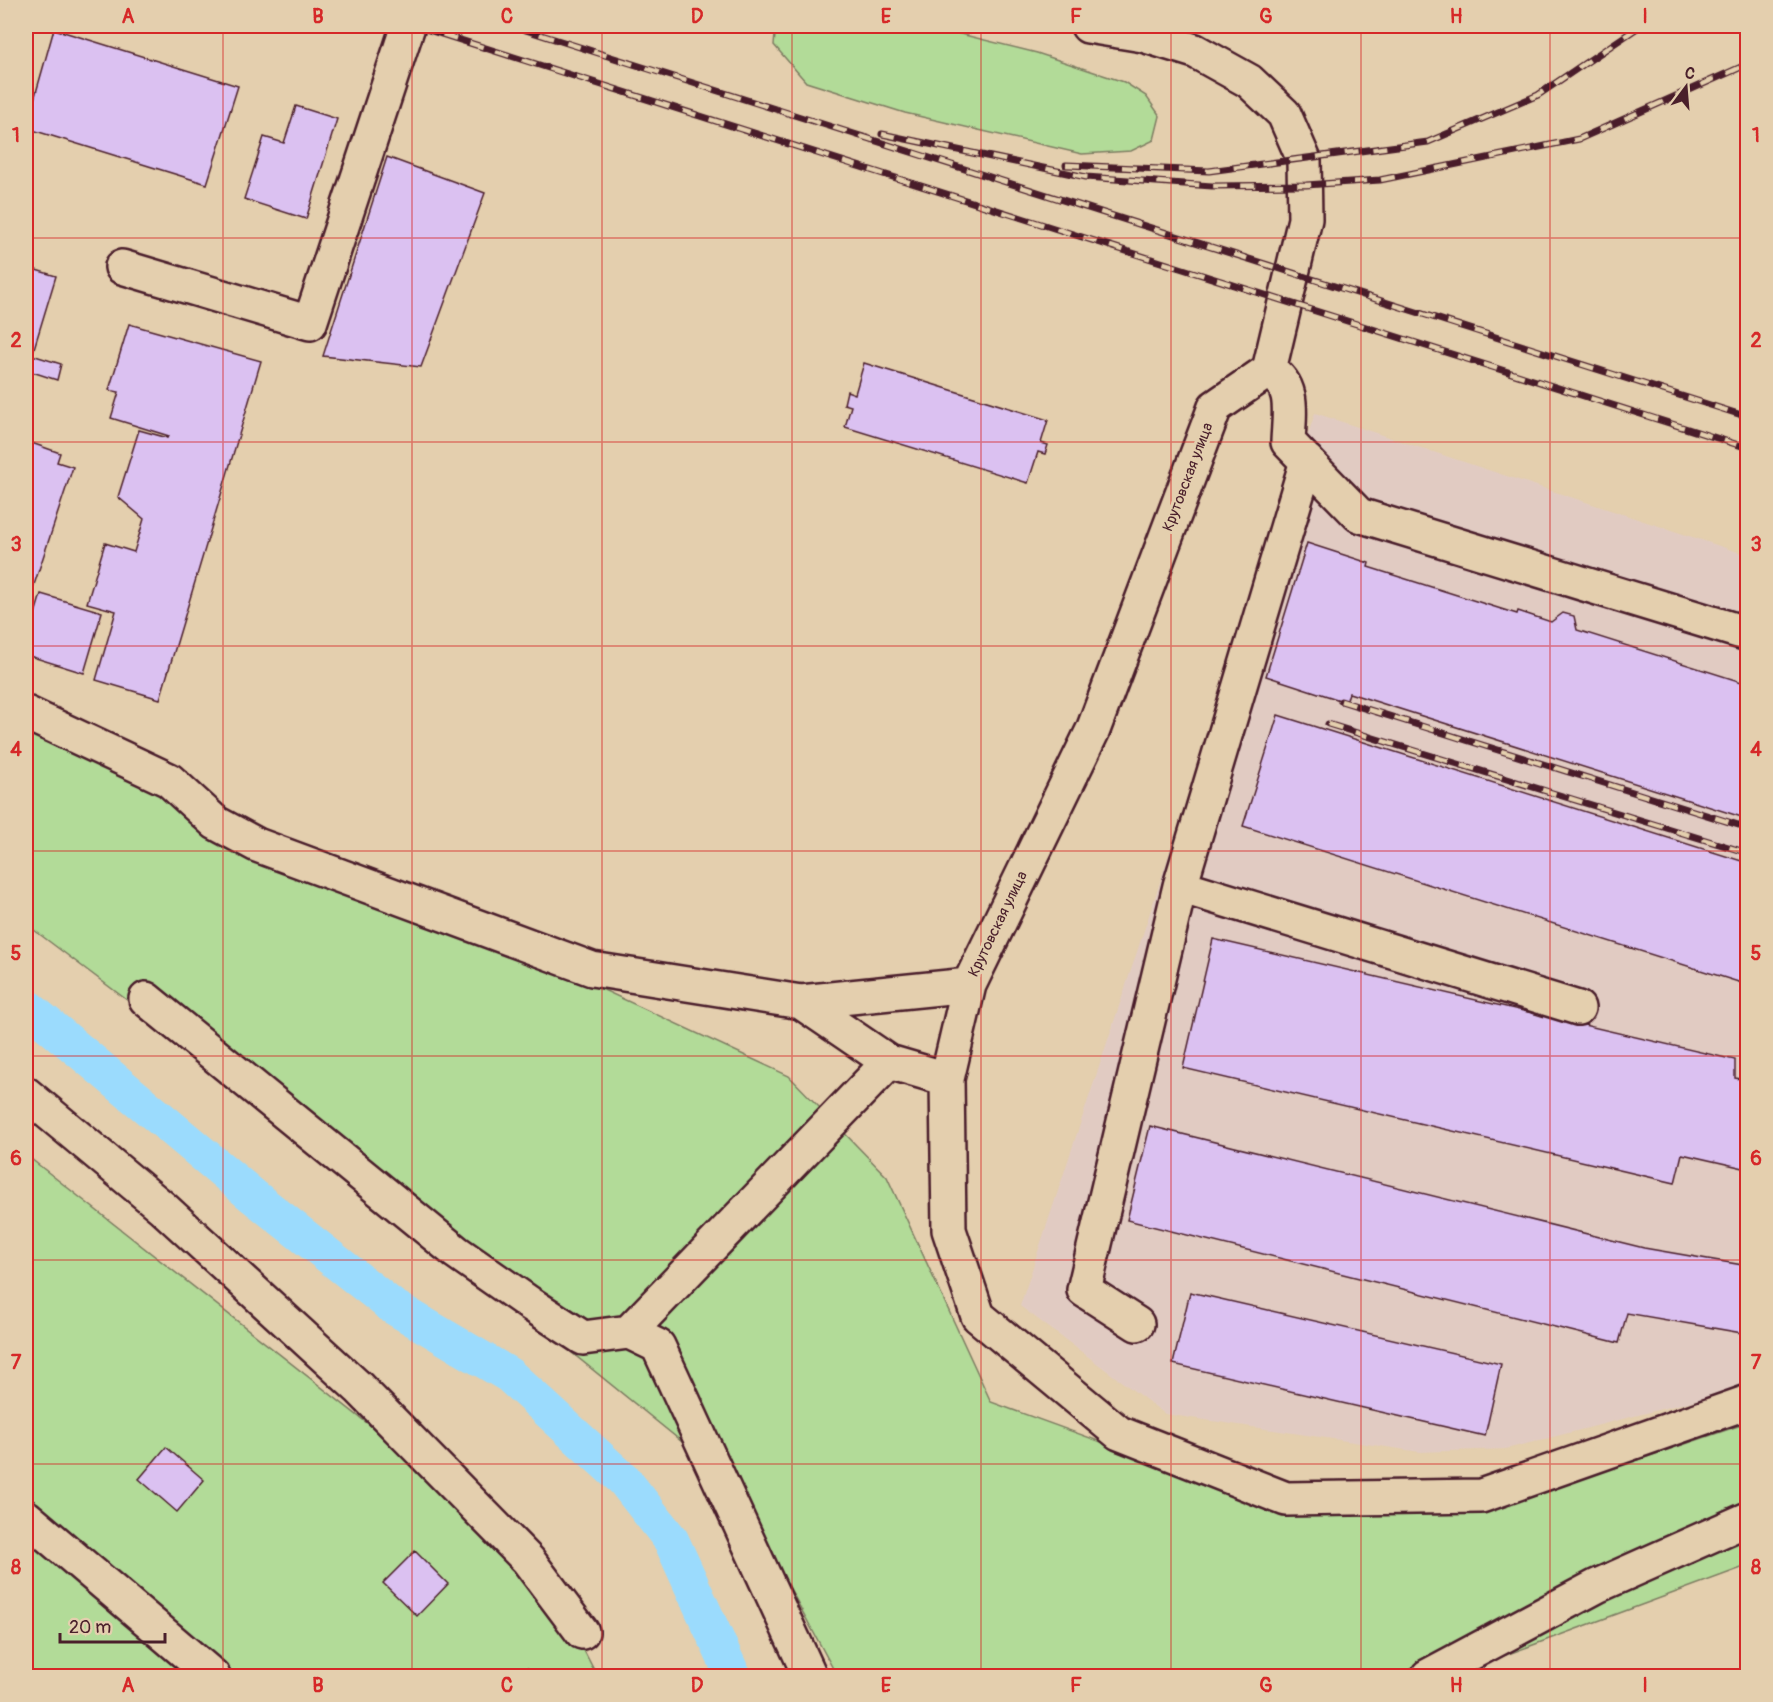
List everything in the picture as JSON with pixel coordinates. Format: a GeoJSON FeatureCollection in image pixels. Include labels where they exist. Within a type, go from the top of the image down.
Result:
{"type":"FeatureCollection","features":[{"type":"Feature","properties":{"kind":"street"},"geometry":{"type":"LineString","coordinates":[[122,267],[310,323],[408,26]]}},
{"type":"Feature","properties":{"kind":"street"},"geometry":{"type":"LineString","coordinates":[[1088,26],[1143,35],[1195,51],[1249,81],[1284,114],[1304,160],[1305,219],[1269,370],[1280,376],[1290,394],[1288,442],[1359,514],[1748,634]]}},
{"type":"Feature","properties":{"kind":"street","name":"Крутовская улица"},"geometry":{"type":"LineString","coordinates":[[1269,370],[1215,407],[1093,730],[969,985],[947,1079],[949,1230],[978,1316],[1119,1433],[1286,1499],[1481,1496],[1748,1402]]}},
{"type":"Feature","properties":{"kind":"street"},"geometry":{"type":"LineString","coordinates":[[1137,1324],[1084,1290],[1180,886],[1307,461]]}},
{"type":"Feature","properties":{"kind":"street"},"geometry":{"type":"LineString","coordinates":[[26,713],[169,780],[216,823],[257,844],[592,969],[801,1002],[969,985]]}},
{"type":"Feature","properties":{"kind":"street"},"geometry":{"type":"LineString","coordinates":[[1180,886],[1578,1008]]}},
{"type":"Feature","properties":{"kind":"street"},"geometry":{"type":"LineString","coordinates":[[146,999],[456,1252],[520,1297],[583,1338],[629,1332],[658,1346],[810,1677]]}},
{"type":"Feature","properties":{"kind":"street"},"geometry":{"type":"LineString","coordinates":[[801,1002],[889,1062],[947,1079]]}},
{"type":"Feature","properties":{"kind":"street"},"geometry":{"type":"LineString","coordinates":[[629,1332],[889,1062]]}},
{"type":"Feature","properties":{"kind":"street"},"geometry":{"type":"LineString","coordinates":[[26,1094],[163,1208],[359,1388],[528,1560],[582,1632]]}},
{"type":"Feature","properties":{"kind":"street"},"geometry":{"type":"LineString","coordinates":[[26,1517],[213,1677]]}},
{"type":"Feature","properties":{"kind":"street"},"geometry":{"type":"LineString","coordinates":[[1428,1677],[1597,1586],[1748,1519]]}},
{"type":"Feature","properties":{"kind":"shaded area"},"geometry":{"type":"Polygon","coordinates":[[[1315,413],[1747,555],[1747,1387],[1506,1449],[1420,1452],[1165,1414],[1020,1306],[1315,413]]]}},
{"type":"Feature","properties":{"kind":"green space"},"geometry":{"type":"Polygon","coordinates":[[[776,26],[928,26],[1037,53],[1124,82],[1146,96],[1160,116],[1154,140],[1131,151],[1082,154],[905,113],[806,82],[774,45],[776,26]]]}},
{"type":"Feature","properties":{"kind":"green space"},"geometry":{"type":"Polygon","coordinates":[[[26,722],[789,1076],[887,1177],[991,1402],[1283,1508],[1638,1460],[1747,1423],[1747,1566],[1449,1676],[837,1676],[734,1484],[253,1095],[26,924],[26,722]]]}},
{"type":"Feature","properties":{"kind":"green space"},"geometry":{"type":"Polygon","coordinates":[[[26,1155],[535,1555],[597,1676],[26,1676],[26,1155]]]}},
{"type":"Feature","properties":{"kind":"building"},"geometry":{"type":"Polygon","coordinates":[[[54,29],[238,86],[207,184],[26,128],[54,29]]]}},
{"type":"Feature","properties":{"kind":"building"},"geometry":{"type":"Polygon","coordinates":[[[296,106],[337,119],[306,219],[244,199],[264,137],[284,143],[296,106]]]}},
{"type":"Feature","properties":{"kind":"building"},"geometry":{"type":"Polygon","coordinates":[[[387,157],[485,193],[421,367],[323,356],[387,157]]]}},
{"type":"Feature","properties":{"kind":"building"},"geometry":{"type":"Polygon","coordinates":[[[26,267],[56,276],[32,355],[61,364],[57,380],[26,370],[26,267]]]}},
{"type":"Feature","properties":{"kind":"building"},"geometry":{"type":"Polygon","coordinates":[[[129,324],[261,361],[160,699],[96,680],[116,611],[87,603],[105,543],[134,552],[144,519],[118,497],[139,430],[168,438],[169,436],[111,418],[119,392],[109,390],[129,324]]]}},
{"type":"Feature","properties":{"kind":"building"},"geometry":{"type":"Polygon","coordinates":[[[864,363],[1048,420],[1041,443],[1048,445],[1045,454],[1038,452],[1028,483],[845,427],[851,406],[844,404],[847,391],[855,394],[864,363]]]}},
{"type":"Feature","properties":{"kind":"building"},"geometry":{"type":"Polygon","coordinates":[[[26,441],[60,453],[57,462],[73,467],[26,609],[26,441]]]}},
{"type":"Feature","properties":{"kind":"building"},"geometry":{"type":"Polygon","coordinates":[[[1307,543],[1369,563],[1368,567],[1517,614],[1518,611],[1551,622],[1563,613],[1574,616],[1577,630],[1748,684],[1748,819],[1349,693],[1346,702],[1266,676],[1307,543]]]}},
{"type":"Feature","properties":{"kind":"building"},"geometry":{"type":"Polygon","coordinates":[[[41,594],[102,612],[84,673],[26,655],[26,644],[41,594]]]}},
{"type":"Feature","properties":{"kind":"building"},"geometry":{"type":"Polygon","coordinates":[[[1278,715],[1748,863],[1748,985],[1243,826],[1278,715]]]}},
{"type":"Feature","properties":{"kind":"building"},"geometry":{"type":"Polygon","coordinates":[[[1213,939],[1735,1060],[1735,1078],[1748,1080],[1748,1169],[1682,1154],[1675,1183],[1183,1068],[1213,939]]]}},
{"type":"Feature","properties":{"kind":"building"},"geometry":{"type":"Polygon","coordinates":[[[1150,1126],[1644,1248],[1748,1266],[1748,1334],[1627,1313],[1619,1343],[1127,1220],[1150,1126]]]}},
{"type":"Feature","properties":{"kind":"building"},"geometry":{"type":"Polygon","coordinates":[[[1190,1292],[1501,1364],[1485,1436],[1173,1364],[1190,1292]]]}},
{"type":"Feature","properties":{"kind":"building"},"geometry":{"type":"Polygon","coordinates":[[[166,1447],[204,1480],[177,1512],[139,1479],[166,1447]]]}},
{"type":"Feature","properties":{"kind":"building"},"geometry":{"type":"Polygon","coordinates":[[[415,1551],[448,1584],[417,1616],[383,1583],[415,1551]]]}},
{"type":"Feature","properties":{"kind":"building"},"geometry":{"type":"Polygon","coordinates":[[[527,1668],[533,1676],[514,1676],[527,1668]]]}},
{"type":"Feature","properties":{"kind":"waterway"},"geometry":{"type":"LineString","coordinates":[[26,1006],[253,1196],[392,1306],[509,1375],[624,1480],[671,1540],[733,1676]]}},
{"type":"Feature","properties":{"kind":"railway"},"geometry":{"type":"LineString","coordinates":[[416,26],[1748,448]]}},
{"type":"Feature","properties":{"kind":"railway"},"geometry":{"type":"LineString","coordinates":[[513,26],[1748,417]]}},
{"type":"Feature","properties":{"kind":"railway"},"geometry":{"type":"LineString","coordinates":[[1066,165],[1209,171],[1428,142],[1538,95],[1640,26]]}},
{"type":"Feature","properties":{"kind":"railway"},"geometry":{"type":"LineString","coordinates":[[882,134],[1086,177],[1212,186],[1306,185],[1380,180],[1579,139],[1748,64]]}},
{"type":"Feature","properties":{"kind":"railway"},"geometry":{"type":"LineString","coordinates":[[1341,701],[1748,828]]}},
{"type":"Feature","properties":{"kind":"railway"},"geometry":{"type":"LineString","coordinates":[[1328,724],[1748,853]]}}]}
